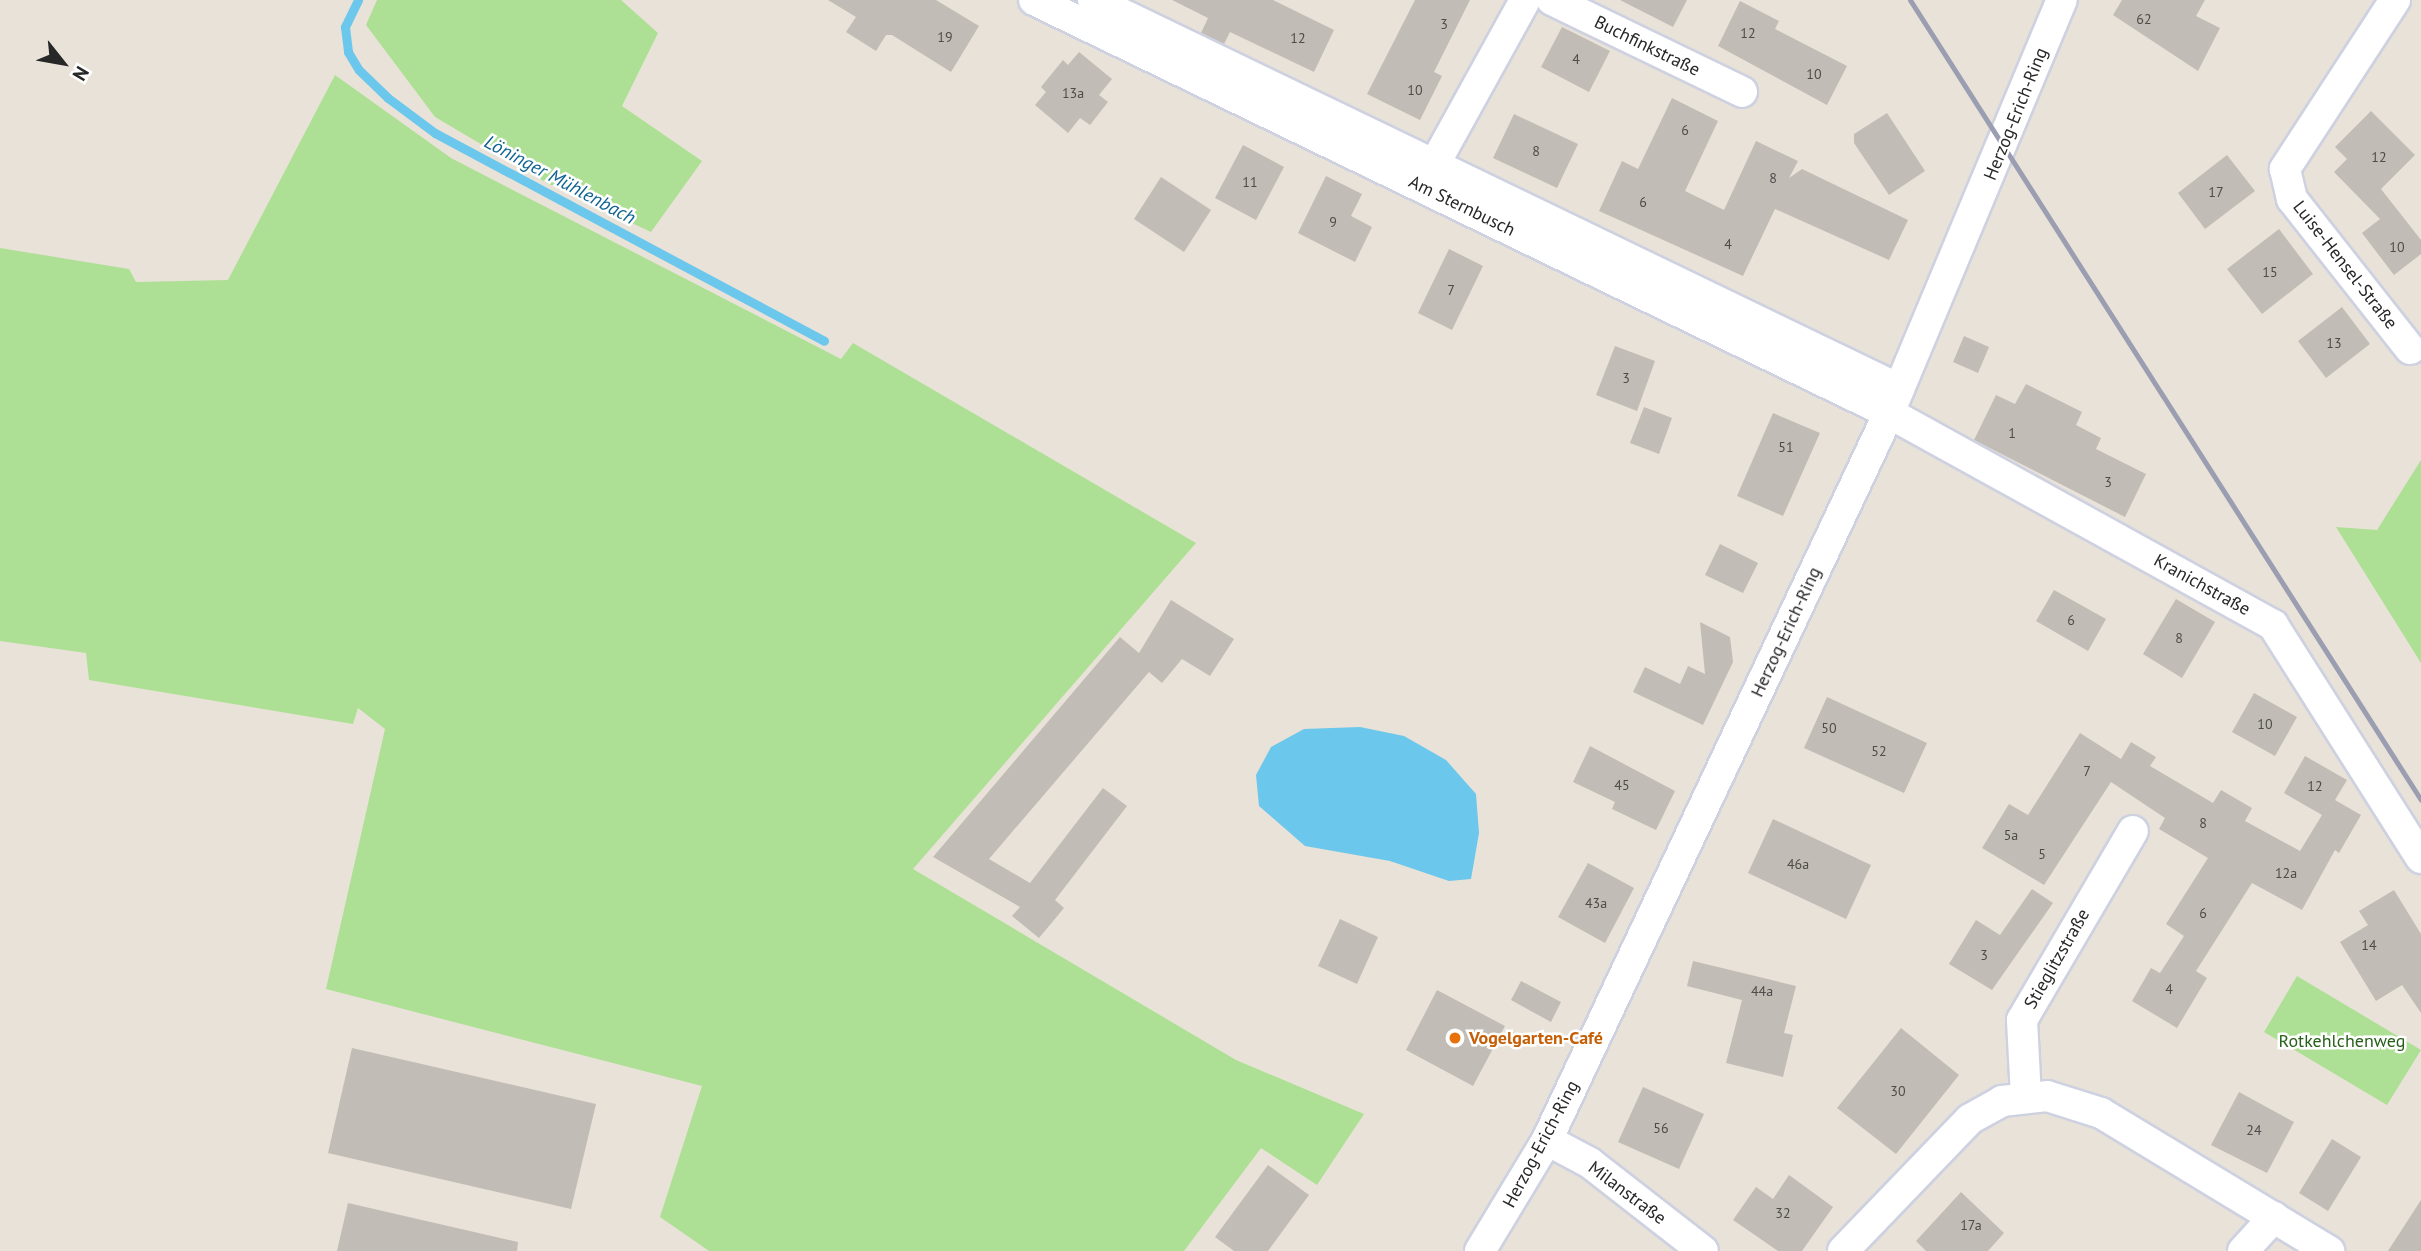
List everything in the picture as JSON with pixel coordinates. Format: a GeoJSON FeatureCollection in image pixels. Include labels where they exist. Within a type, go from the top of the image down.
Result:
{"type":"FeatureCollection","features":[{"type":"Feature","properties":{"kind":"street","name":"Am Sternbusch"},"geometry":{"type":"LineString","coordinates":[[1034,0],[1894,401]]}},
{"type":"Feature","properties":{"kind":"street","name":"Am Sternbusch"},"geometry":{"type":"LineString","coordinates":[[1093,0],[1434,165],[1894,401]]}},
{"type":"Feature","properties":{"kind":"street"},"geometry":{"type":"LineString","coordinates":[[1434,165],[1525,0]]}},
{"type":"Feature","properties":{"kind":"street","name":"Buchfinkstraße"},"geometry":{"type":"LineString","coordinates":[[1552,0],[1742,92]]}},
{"type":"Feature","properties":{"kind":"street","name":"Herzog-Erich-Ring"},"geometry":{"type":"LineString","coordinates":[[1480,1251],[1547,1140],[1894,401],[2062,0]]}},
{"type":"Feature","properties":{"kind":"street","name":"Luise-Hensel-Straße"},"geometry":{"type":"LineString","coordinates":[[2395,0],[2285,169],[2292,199],[2410,349]]}},
{"type":"Feature","properties":{"kind":"street","name":"Kranichstraße"},"geometry":{"type":"LineString","coordinates":[[1894,401],[2273,625],[2421,858]]}},
{"type":"Feature","properties":{"kind":"street","name":"Stieglitzstraße"},"geometry":{"type":"LineString","coordinates":[[2026,1097],[2022,1020],[2133,831]]}},
{"type":"Feature","properties":{"kind":"street"},"geometry":{"type":"LineString","coordinates":[[1843,1251],[1970,1119],[2002,1101],[2026,1097],[2071,1100],[2101,1113],[2329,1251]]}},
{"type":"Feature","properties":{"kind":"street","name":"Milanstraße"},"geometry":{"type":"LineString","coordinates":[[1547,1140],[1590,1163],[1703,1251]]}},
{"type":"Feature","properties":{"kind":"street"},"geometry":{"type":"LineString","coordinates":[[2243,1251],[2274,1217]]}},
{"type":"Feature","properties":{"kind":"green space"},"geometry":{"type":"Polygon","coordinates":[[[377,0],[621,0],[658,33],[622,106],[702,161],[651,232],[547,183],[435,117],[366,25],[377,0]]]}},
{"type":"Feature","properties":{"kind":"green space"},"geometry":{"type":"Polygon","coordinates":[[[335,75],[451,158],[841,359],[853,343],[1196,543],[913,869],[1236,1060],[1364,1114],[1317,1185],[1261,1148],[1184,1251],[709,1251],[660,1217],[702,1086],[326,989],[385,729],[358,708],[353,724],[89,680],[86,653],[0,641],[0,248],[129,269],[136,282],[228,280],[335,75]]]}},
{"type":"Feature","properties":{"kind":"green space"},"geometry":{"type":"Polygon","coordinates":[[[2421,460],[2421,663],[2336,527],[2377,530],[2421,460]]]}},
{"type":"Feature","properties":{"kind":"green space","name":"Rotkehlchenweg"},"geometry":{"type":"Polygon","coordinates":[[[2297,976],[2421,1050],[2387,1105],[2264,1032],[2297,976]]]}},
{"type":"Feature","properties":{"kind":"water"},"geometry":{"type":"Polygon","coordinates":[[[1360,727],[1404,736],[1446,760],[1476,794],[1479,833],[1471,879],[1449,881],[1390,861],[1305,846],[1259,806],[1256,775],[1271,747],[1304,729],[1360,727]]]}},
{"type":"Feature","properties":{"kind":"building"},"geometry":{"type":"Polygon","coordinates":[[[828,0],[936,0],[979,26],[951,72],[892,35],[886,35],[876,51],[846,32],[856,17],[828,0]]]}},
{"type":"Feature","properties":{"kind":"building"},"geometry":{"type":"Polygon","coordinates":[[[1172,0],[1273,0],[1334,30],[1314,72],[1230,32],[1224,44],[1201,33],[1208,18],[1172,0]]]}},
{"type":"Feature","properties":{"kind":"building"},"geometry":{"type":"Polygon","coordinates":[[[1415,0],[1470,0],[1434,72],[1442,76],[1420,120],[1367,94],[1415,0]]]}},
{"type":"Feature","properties":{"kind":"building"},"geometry":{"type":"Polygon","coordinates":[[[1620,0],[1687,0],[1673,27],[1620,0]]]}},
{"type":"Feature","properties":{"kind":"building"},"geometry":{"type":"Polygon","coordinates":[[[2122,0],[2205,0],[2196,16],[2220,28],[2198,71],[2113,15],[2122,0]]]}},
{"type":"Feature","properties":{"kind":"building"},"geometry":{"type":"Polygon","coordinates":[[[1740,1],[1779,21],[1775,29],[1847,66],[1827,105],[1718,46],[1740,1]]]}},
{"type":"Feature","properties":{"kind":"building"},"geometry":{"type":"Polygon","coordinates":[[[1562,27],[1610,51],[1589,92],[1541,67],[1562,27]]]}},
{"type":"Feature","properties":{"kind":"building"},"geometry":{"type":"Polygon","coordinates":[[[1079,52],[1112,79],[1099,95],[1108,102],[1090,125],[1080,118],[1068,133],[1035,105],[1046,92],[1041,87],[1063,60],[1068,65],[1079,52]]]}},
{"type":"Feature","properties":{"kind":"building"},"geometry":{"type":"Polygon","coordinates":[[[1672,98],[1718,121],[1685,191],[1724,210],[1756,141],[1798,161],[1789,178],[1802,169],[1908,220],[1889,260],[1775,209],[1743,276],[1599,211],[1622,161],[1638,169],[1672,98]]]}},
{"type":"Feature","properties":{"kind":"building"},"geometry":{"type":"Polygon","coordinates":[[[2371,111],[2415,155],[2381,189],[2421,240],[2421,254],[2394,275],[2362,233],[2380,219],[2334,172],[2347,159],[2335,147],[2371,111]]]}},
{"type":"Feature","properties":{"kind":"building"},"geometry":{"type":"Polygon","coordinates":[[[1887,113],[1925,171],[1889,195],[1854,143],[1854,134],[1887,113]]]}},
{"type":"Feature","properties":{"kind":"building"},"geometry":{"type":"Polygon","coordinates":[[[1514,114],[1578,144],[1557,188],[1493,158],[1514,114]]]}},
{"type":"Feature","properties":{"kind":"building"},"geometry":{"type":"Polygon","coordinates":[[[1243,145],[1284,167],[1256,220],[1215,198],[1243,145]]]}},
{"type":"Feature","properties":{"kind":"building"},"geometry":{"type":"Polygon","coordinates":[[[2227,155],[2255,191],[2205,229],[2178,193],[2227,155]]]}},
{"type":"Feature","properties":{"kind":"building"},"geometry":{"type":"Polygon","coordinates":[[[1326,176],[1362,194],[1351,216],[1372,227],[1355,262],[1298,233],[1326,176]]]}},
{"type":"Feature","properties":{"kind":"building"},"geometry":{"type":"Polygon","coordinates":[[[1161,177],[1211,210],[1184,252],[1134,219],[1161,177]]]}},
{"type":"Feature","properties":{"kind":"building"},"geometry":{"type":"Polygon","coordinates":[[[2279,229],[2313,274],[2262,314],[2227,269],[2279,229]]]}},
{"type":"Feature","properties":{"kind":"building"},"geometry":{"type":"Polygon","coordinates":[[[1449,249],[1483,266],[1452,330],[1418,313],[1449,249]]]}},
{"type":"Feature","properties":{"kind":"building"},"geometry":{"type":"Polygon","coordinates":[[[2342,307],[2370,344],[2326,378],[2298,341],[2342,307]]]}},
{"type":"Feature","properties":{"kind":"building"},"geometry":{"type":"Polygon","coordinates":[[[1964,336],[1989,347],[1978,373],[1953,362],[1964,336]]]}},
{"type":"Feature","properties":{"kind":"building"},"geometry":{"type":"Polygon","coordinates":[[[1615,346],[1655,361],[1637,411],[1596,395],[1615,346]]]}},
{"type":"Feature","properties":{"kind":"building"},"geometry":{"type":"Polygon","coordinates":[[[2026,384],[2082,412],[2076,425],[2101,438],[2096,449],[2146,474],[2125,517],[1974,440],[1996,395],[2015,404],[2026,384]]]}},
{"type":"Feature","properties":{"kind":"building"},"geometry":{"type":"Polygon","coordinates":[[[1644,407],[1672,418],[1659,454],[1630,443],[1644,407]]]}},
{"type":"Feature","properties":{"kind":"building"},"geometry":{"type":"Polygon","coordinates":[[[1773,413],[1820,433],[1783,516],[1737,496],[1773,413]]]}},
{"type":"Feature","properties":{"kind":"building"},"geometry":{"type":"Polygon","coordinates":[[[1720,544],[1758,563],[1743,593],[1705,575],[1720,544]]]}},
{"type":"Feature","properties":{"kind":"building"},"geometry":{"type":"Polygon","coordinates":[[[2054,590],[2106,619],[2088,651],[2036,621],[2054,590]]]}},
{"type":"Feature","properties":{"kind":"building"},"geometry":{"type":"Polygon","coordinates":[[[2176,599],[2215,622],[2182,678],[2143,654],[2176,599]]]}},
{"type":"Feature","properties":{"kind":"building"},"geometry":{"type":"Polygon","coordinates":[[[1171,600],[1234,639],[1210,676],[1182,659],[1162,683],[1149,672],[989,859],[1030,883],[1103,788],[1127,806],[1055,900],[1064,908],[1039,938],[1012,916],[1020,907],[933,857],[1120,637],[1139,653],[1171,600]]]}},
{"type":"Feature","properties":{"kind":"building"},"geometry":{"type":"Polygon","coordinates":[[[1700,622],[1730,637],[1733,662],[1703,725],[1633,692],[1645,667],[1680,684],[1688,666],[1705,674],[1700,622]]]}},
{"type":"Feature","properties":{"kind":"building"},"geometry":{"type":"Polygon","coordinates":[[[2254,693],[2297,717],[2275,756],[2232,732],[2254,693]]]}},
{"type":"Feature","properties":{"kind":"building"},"geometry":{"type":"Polygon","coordinates":[[[1827,697],[1927,743],[1904,793],[1804,748],[1827,697]]]}},
{"type":"Feature","properties":{"kind":"building"},"geometry":{"type":"Polygon","coordinates":[[[2080,733],[2121,759],[2131,742],[2156,757],[2150,766],[2213,803],[2221,790],[2252,808],[2245,821],[2300,851],[2322,815],[2284,793],[2305,756],[2347,780],[2335,800],[2361,815],[2339,853],[2335,850],[2302,910],[2252,883],[2196,971],[2207,978],[2177,1028],[2132,1001],[2151,968],[2160,973],[2184,936],[2166,924],[2208,858],[2159,829],[2165,818],[2111,782],[2044,885],[1982,848],[2009,804],[2028,815],[2080,733]]]}},
{"type":"Feature","properties":{"kind":"building"},"geometry":{"type":"Polygon","coordinates":[[[1590,746],[1675,791],[1656,830],[1612,809],[1615,802],[1573,782],[1590,746]]]}},
{"type":"Feature","properties":{"kind":"building"},"geometry":{"type":"Polygon","coordinates":[[[1773,819],[1871,865],[1846,919],[1748,873],[1773,819]]]}},
{"type":"Feature","properties":{"kind":"building"},"geometry":{"type":"Polygon","coordinates":[[[1588,863],[1634,888],[1605,943],[1558,917],[1588,863]]]}},
{"type":"Feature","properties":{"kind":"building"},"geometry":{"type":"Polygon","coordinates":[[[2032,889],[2053,903],[1992,990],[1949,964],[1976,920],[2000,935],[2032,889]]]}},
{"type":"Feature","properties":{"kind":"building"},"geometry":{"type":"Polygon","coordinates":[[[2394,890],[2421,934],[2421,1013],[2402,985],[2376,1001],[2340,942],[2368,925],[2359,911],[2394,890]]]}},
{"type":"Feature","properties":{"kind":"building"},"geometry":{"type":"Polygon","coordinates":[[[1340,919],[1378,937],[1357,984],[1318,966],[1340,919]]]}},
{"type":"Feature","properties":{"kind":"building"},"geometry":{"type":"Polygon","coordinates":[[[1693,961],[1796,986],[1784,1033],[1793,1035],[1783,1077],[1726,1063],[1742,1000],[1687,986],[1693,961]]]}},
{"type":"Feature","properties":{"kind":"building"},"geometry":{"type":"Polygon","coordinates":[[[1521,981],[1561,1002],[1551,1022],[1511,1000],[1521,981]]]}},
{"type":"Feature","properties":{"kind":"building","name":"Vogelgarten-Café"},"geometry":{"type":"Polygon","coordinates":[[[1437,990],[1505,1026],[1473,1086],[1406,1050],[1437,990]]]}},
{"type":"Feature","properties":{"kind":"building"},"geometry":{"type":"Polygon","coordinates":[[[1901,1028],[1959,1075],[1896,1154],[1837,1108],[1901,1028]]]}},
{"type":"Feature","properties":{"kind":"building"},"geometry":{"type":"Polygon","coordinates":[[[352,1048],[596,1104],[571,1209],[328,1153],[352,1048]]]}},
{"type":"Feature","properties":{"kind":"building"},"geometry":{"type":"Polygon","coordinates":[[[1643,1087],[1704,1114],[1679,1169],[1618,1142],[1643,1087]]]}},
{"type":"Feature","properties":{"kind":"building"},"geometry":{"type":"Polygon","coordinates":[[[2239,1092],[2294,1122],[2267,1173],[2211,1145],[2239,1092]]]}},
{"type":"Feature","properties":{"kind":"building"},"geometry":{"type":"Polygon","coordinates":[[[2332,1139],[2361,1157],[2328,1211],[2299,1193],[2332,1139]]]}},
{"type":"Feature","properties":{"kind":"building"},"geometry":{"type":"Polygon","coordinates":[[[1268,1165],[1309,1195],[1268,1251],[1234,1251],[1215,1237],[1268,1165]]]}},
{"type":"Feature","properties":{"kind":"building"},"geometry":{"type":"Polygon","coordinates":[[[1789,1175],[1833,1207],[1802,1251],[1778,1251],[1733,1220],[1756,1187],[1773,1199],[1789,1175]]]}},
{"type":"Feature","properties":{"kind":"building"},"geometry":{"type":"Polygon","coordinates":[[[1961,1192],[2004,1233],[1988,1251],[1926,1251],[1916,1241],[1961,1192]]]}},
{"type":"Feature","properties":{"kind":"building"},"geometry":{"type":"Polygon","coordinates":[[[2421,1200],[2421,1251],[2388,1251],[2421,1200]]]}},
{"type":"Feature","properties":{"kind":"building"},"geometry":{"type":"Polygon","coordinates":[[[348,1203],[518,1242],[517,1251],[337,1251],[348,1203]]]}},
{"type":"Feature","properties":{"kind":"waterway","name":"Löninger Mühlenbach"},"geometry":{"type":"LineString","coordinates":[[358,0],[345,27],[348,52],[359,70],[388,98],[435,133],[824,341]]}},
{"type":"Feature","properties":{"kind":"railway"},"geometry":{"type":"LineString","coordinates":[[1910,0],[2421,800]]}},
{"type":"Feature","properties":{"kind":"place","name":"Vogelgarten-Café"},"geometry":{"type":"Point","coordinates":[1455,1038]}}]}
